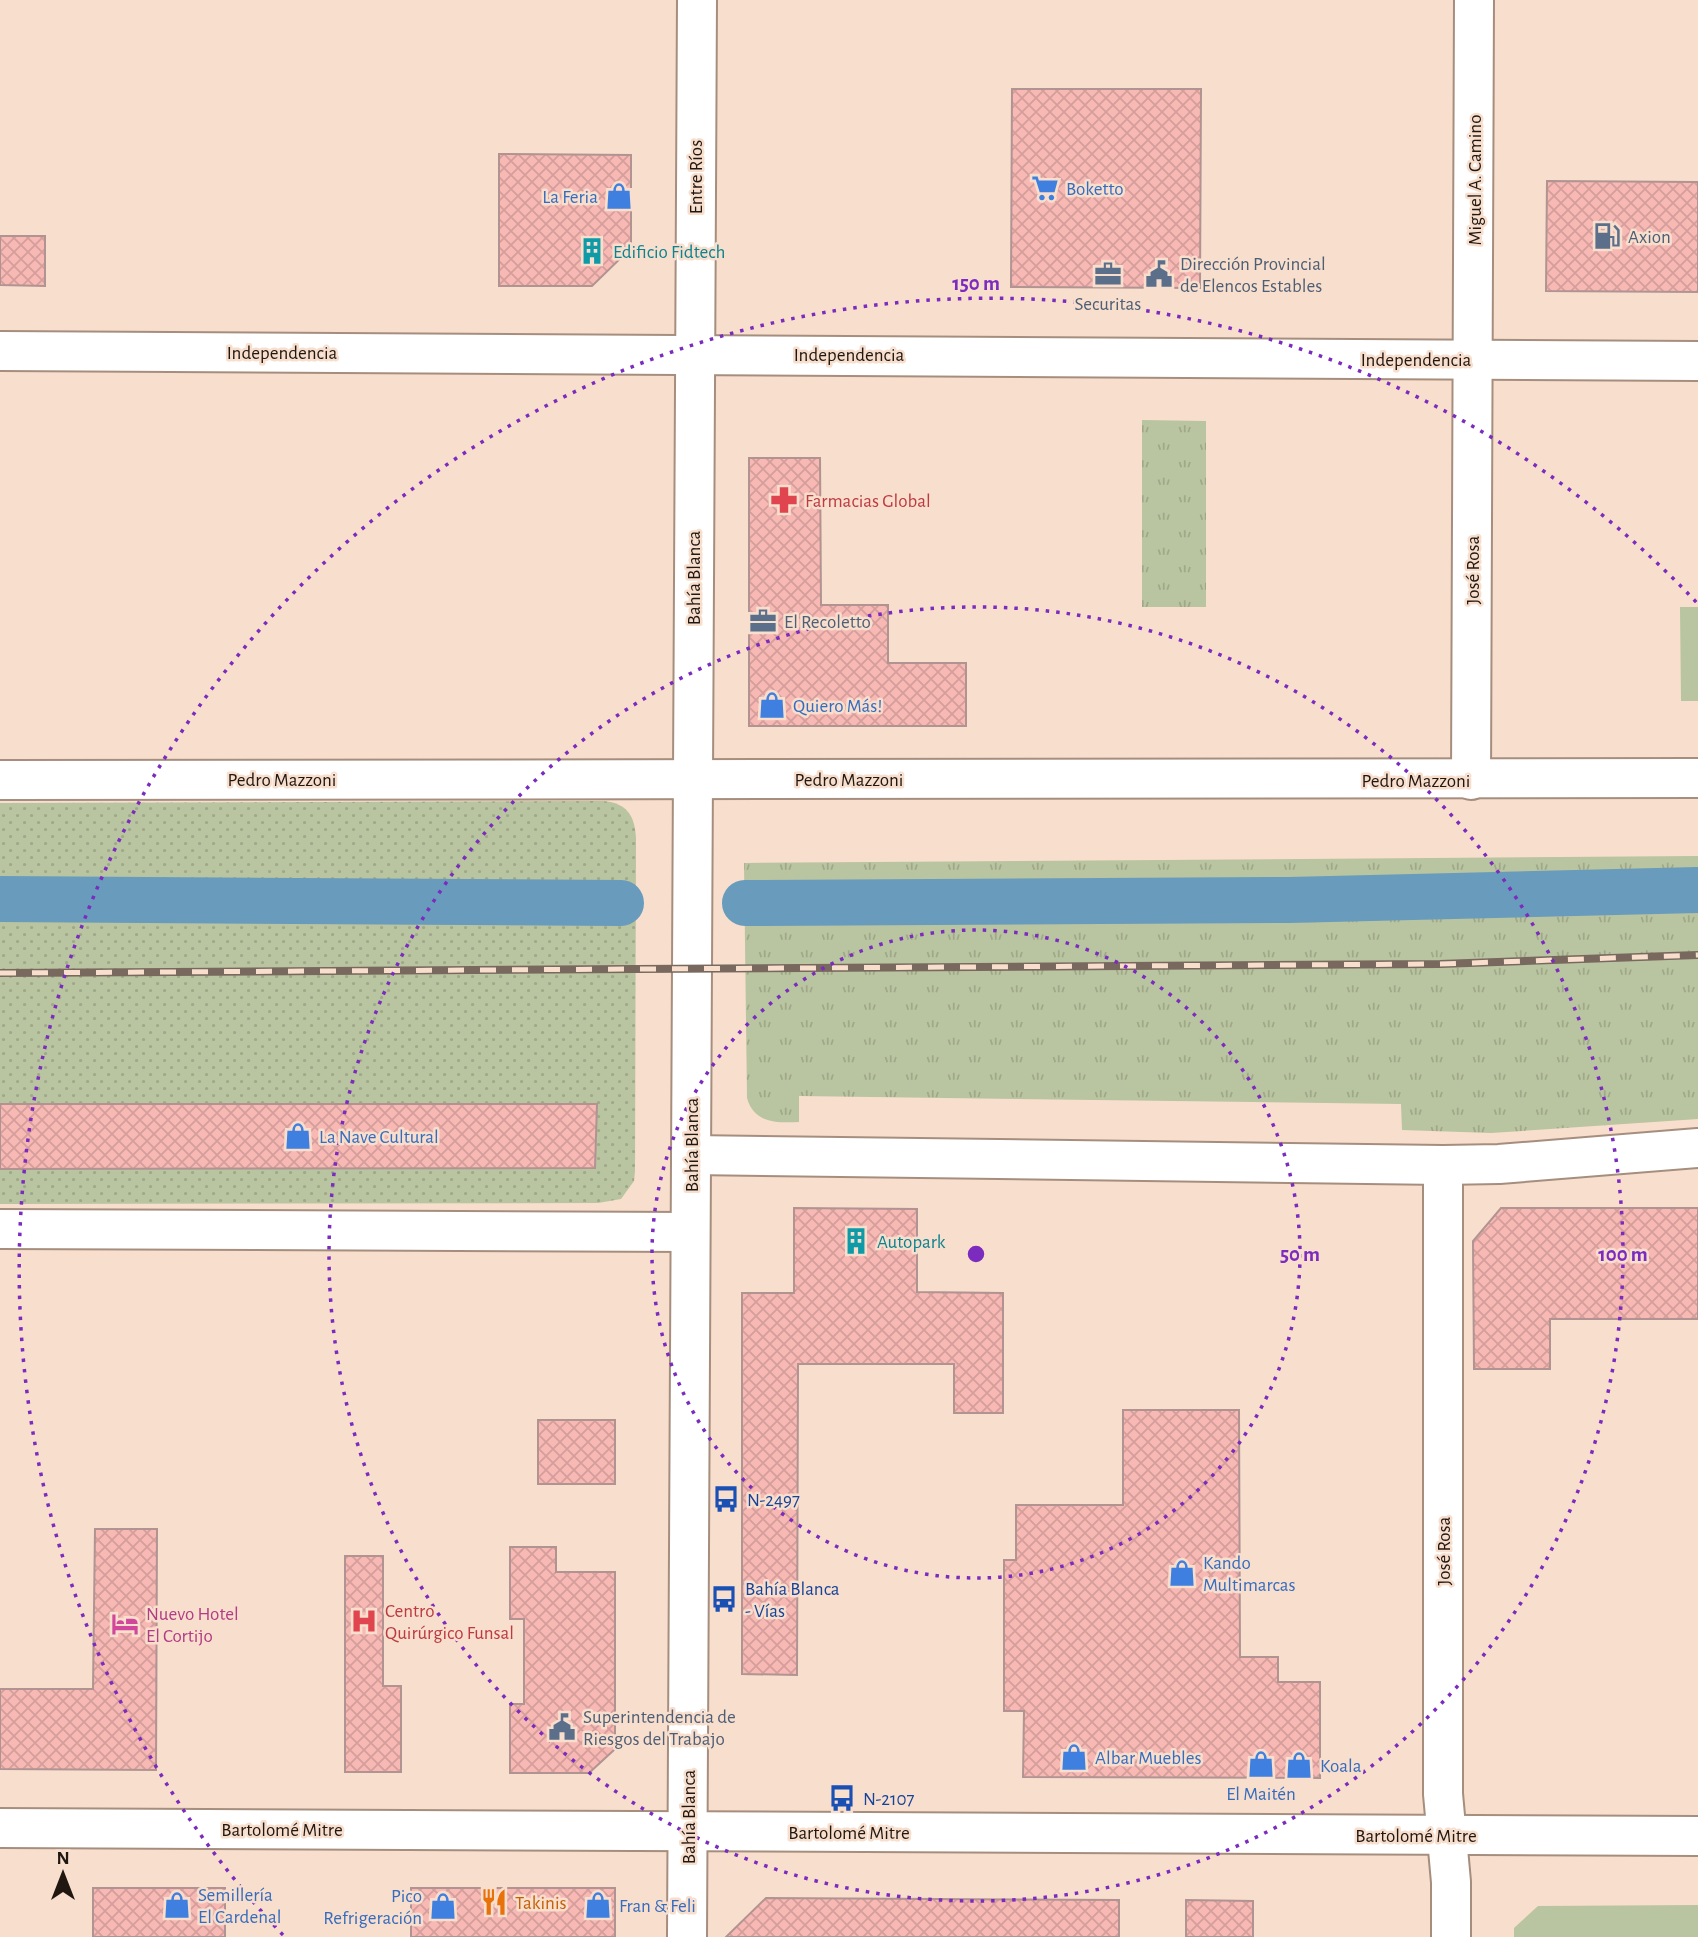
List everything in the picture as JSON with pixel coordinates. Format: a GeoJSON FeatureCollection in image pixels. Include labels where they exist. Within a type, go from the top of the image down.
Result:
{"type":"FeatureCollection","features":[{"type":"Feature","properties":{"kind":"street","name":"Entre Ríos"},"geometry":{"type":"LineString","coordinates":[[694,354],[696,0]]}},
{"type":"Feature","properties":{"kind":"street","name":"Miguel A. Camino"},"geometry":{"type":"LineString","coordinates":[[1474,0],[1474,359]]}},
{"type":"Feature","properties":{"kind":"street","name":"Independencia"},"geometry":{"type":"LineString","coordinates":[[0,351],[1698,361]]}},
{"type":"Feature","properties":{"kind":"street","name":"Bahía Blanca"},"geometry":{"type":"LineString","coordinates":[[687,1937],[694,354]]}},
{"type":"Feature","properties":{"kind":"street","name":"José Rosa"},"geometry":{"type":"LineString","coordinates":[[1471,780],[1474,359]]}},
{"type":"Feature","properties":{"kind":"street","name":"Pedro Mazzoni"},"geometry":{"type":"LineString","coordinates":[[0,780],[1698,778]]}},
{"type":"Feature","properties":{"kind":"street"},"geometry":{"type":"LineString","coordinates":[[691,1155],[1443,1165],[1499,1164],[1698,1148]]}},
{"type":"Feature","properties":{"kind":"street","name":"José Rosa"},"geometry":{"type":"LineString","coordinates":[[1443,1165],[1443,1794],[1451,1937]]}},
{"type":"Feature","properties":{"kind":"street"},"geometry":{"type":"LineString","coordinates":[[0,1229],[690,1232]]}},
{"type":"Feature","properties":{"kind":"street","name":"Bartolomé Mitre"},"geometry":{"type":"LineString","coordinates":[[0,1828],[1698,1836]]}},
{"type":"Feature","properties":{"kind":"green space"},"geometry":{"type":"Polygon","coordinates":[[[1142,420],[1206,421],[1206,607],[1142,607],[1142,420]]]}},
{"type":"Feature","properties":{"kind":"green space"},"geometry":{"type":"Polygon","coordinates":[[[1680,607],[1698,607],[1698,701],[1681,701],[1680,607]]]}},
{"type":"Feature","properties":{"kind":"green space"},"geometry":{"type":"Polygon","coordinates":[[[603,801],[619,805],[628,812],[634,824],[636,839],[635,1171],[634,1181],[621,1199],[598,1203],[0,1204],[0,803],[603,801]]]}},
{"type":"Feature","properties":{"kind":"green space"},"geometry":{"type":"Polygon","coordinates":[[[1698,856],[1698,1119],[1491,1133],[1402,1130],[1401,1104],[799,1096],[799,1122],[782,1122],[760,1117],[747,1098],[744,863],[1698,856]]]}},
{"type":"Feature","properties":{"kind":"green space"},"geometry":{"type":"Polygon","coordinates":[[[1698,1905],[1698,1937],[1514,1937],[1514,1928],[1538,1906],[1698,1905]]]}},
{"type":"Feature","properties":{"kind":"building"},"geometry":{"type":"Polygon","coordinates":[[[1012,89],[1201,89],[1200,288],[1011,287],[1012,89]]]}},
{"type":"Feature","properties":{"kind":"building"},"geometry":{"type":"Polygon","coordinates":[[[499,154],[631,155],[631,248],[592,286],[499,286],[499,154]]]}},
{"type":"Feature","properties":{"kind":"building"},"geometry":{"type":"Polygon","coordinates":[[[1547,181],[1698,182],[1698,292],[1546,291],[1547,181]]]}},
{"type":"Feature","properties":{"kind":"building"},"geometry":{"type":"Polygon","coordinates":[[[0,236],[45,236],[45,286],[0,285],[0,236]]]}},
{"type":"Feature","properties":{"kind":"building"},"geometry":{"type":"Polygon","coordinates":[[[749,458],[820,458],[821,605],[888,605],[888,663],[966,663],[966,726],[749,726],[749,458]]]}},
{"type":"Feature","properties":{"kind":"building","name":"La Nave Cultural"},"geometry":{"type":"Polygon","coordinates":[[[0,1104],[597,1104],[595,1168],[0,1169],[0,1104]]]}},
{"type":"Feature","properties":{"kind":"building"},"geometry":{"type":"Polygon","coordinates":[[[794,1208],[917,1209],[917,1292],[1003,1293],[1003,1413],[954,1413],[954,1364],[798,1364],[797,1675],[742,1674],[742,1293],[794,1293],[794,1208]]]}},
{"type":"Feature","properties":{"kind":"building"},"geometry":{"type":"Polygon","coordinates":[[[1501,1208],[1698,1208],[1698,1319],[1550,1319],[1550,1369],[1474,1369],[1473,1241],[1501,1208]]]}},
{"type":"Feature","properties":{"kind":"building"},"geometry":{"type":"Polygon","coordinates":[[[1123,1410],[1239,1410],[1240,1657],[1278,1657],[1278,1682],[1320,1682],[1320,1778],[1023,1777],[1024,1711],[1004,1711],[1004,1560],[1016,1560],[1016,1505],[1123,1505],[1123,1410]]]}},
{"type":"Feature","properties":{"kind":"building"},"geometry":{"type":"Polygon","coordinates":[[[538,1420],[615,1420],[615,1484],[538,1484],[538,1420]]]}},
{"type":"Feature","properties":{"kind":"building","name":"Nuevo Hotel El Cortijo"},"geometry":{"type":"Polygon","coordinates":[[[95,1529],[157,1529],[156,1770],[0,1769],[0,1689],[93,1689],[95,1529]]]}},
{"type":"Feature","properties":{"kind":"building"},"geometry":{"type":"Polygon","coordinates":[[[510,1547],[556,1547],[556,1572],[615,1572],[615,1749],[589,1773],[510,1773],[510,1704],[524,1704],[524,1619],[510,1619],[510,1547]]]}},
{"type":"Feature","properties":{"kind":"building","name":"Centro Quirúrgico Funsal"},"geometry":{"type":"Polygon","coordinates":[[[345,1556],[383,1556],[383,1686],[401,1686],[401,1772],[345,1772],[345,1556]]]}},
{"type":"Feature","properties":{"kind":"building"},"geometry":{"type":"Polygon","coordinates":[[[93,1888],[225,1888],[225,1937],[93,1937],[93,1888]]]}},
{"type":"Feature","properties":{"kind":"building"},"geometry":{"type":"Polygon","coordinates":[[[411,1888],[615,1888],[615,1937],[411,1937],[411,1888]]]}},
{"type":"Feature","properties":{"kind":"building"},"geometry":{"type":"Polygon","coordinates":[[[766,1898],[1119,1900],[1119,1937],[726,1937],[766,1898]]]}},
{"type":"Feature","properties":{"kind":"building"},"geometry":{"type":"Polygon","coordinates":[[[1186,1900],[1253,1901],[1253,1937],[1186,1937],[1186,1900]]]}},
{"type":"Feature","properties":{"kind":"waterway"},"geometry":{"type":"LineString","coordinates":[[745,903],[1289,900],[1698,890]]}},
{"type":"Feature","properties":{"kind":"waterway"},"geometry":{"type":"LineString","coordinates":[[0,899],[621,903]]}},
{"type":"Feature","properties":{"kind":"railway"},"geometry":{"type":"LineString","coordinates":[[0,973],[1440,964],[1698,955]]}},
{"type":"Feature","properties":{"kind":"place","name":"Boketto"},"geometry":{"type":"Point","coordinates":[1045,188]}},
{"type":"Feature","properties":{"kind":"place","name":"La Feria"},"geometry":{"type":"Point","coordinates":[619,196]}},
{"type":"Feature","properties":{"kind":"place","name":"Axion"},"geometry":{"type":"Point","coordinates":[1607,236]}},
{"type":"Feature","properties":{"kind":"place","name":"Edificio Fidtech"},"geometry":{"type":"Point","coordinates":[592,251]}},
{"type":"Feature","properties":{"kind":"place","name":"Securitas"},"geometry":{"type":"Point","coordinates":[1108,274]}},
{"type":"Feature","properties":{"kind":"place","name":"Dirección Provincial de Elencos Estables"},"geometry":{"type":"Point","coordinates":[1159,274]}},
{"type":"Feature","properties":{"kind":"place","name":"Farmacias Global"},"geometry":{"type":"Point","coordinates":[784,500]}},
{"type":"Feature","properties":{"kind":"place","name":"El Recoletto"},"geometry":{"type":"Point","coordinates":[763,621]}},
{"type":"Feature","properties":{"kind":"place","name":"Quiero Más!"},"geometry":{"type":"Point","coordinates":[772,705]}},
{"type":"Feature","properties":{"kind":"place","name":"La Nave Cultural"},"geometry":{"type":"Point","coordinates":[298,1136]}},
{"type":"Feature","properties":{"kind":"place","name":"Autopark"},"geometry":{"type":"Point","coordinates":[856,1241]}},
{"type":"Feature","properties":{"kind":"place","name":"N-2497"},"geometry":{"type":"Point","coordinates":[726,1499]}},
{"type":"Feature","properties":{"kind":"place","name":"Kando Multimarcas"},"geometry":{"type":"Point","coordinates":[1182,1573]}},
{"type":"Feature","properties":{"kind":"place","name":"Bahía Blanca - Vías"},"geometry":{"type":"Point","coordinates":[724,1599]}},
{"type":"Feature","properties":{"kind":"place","name":"Centro Quirúrgico Funsal"},"geometry":{"type":"Point","coordinates":[364,1621]}},
{"type":"Feature","properties":{"kind":"place","name":"Nuevo Hotel El Cortijo"},"geometry":{"type":"Point","coordinates":[125,1624]}},
{"type":"Feature","properties":{"kind":"place","name":"Superintendencia de Riesgos del Trabajo"},"geometry":{"type":"Point","coordinates":[562,1727]}},
{"type":"Feature","properties":{"kind":"place","name":"Albar Muebles"},"geometry":{"type":"Point","coordinates":[1074,1757]}},
{"type":"Feature","properties":{"kind":"place","name":"El Maitén"},"geometry":{"type":"Point","coordinates":[1261,1764]}},
{"type":"Feature","properties":{"kind":"place","name":"Koala"},"geometry":{"type":"Point","coordinates":[1299,1765]}},
{"type":"Feature","properties":{"kind":"place","name":"N-2107"},"geometry":{"type":"Point","coordinates":[842,1798]}},
{"type":"Feature","properties":{"kind":"place","name":"Takinis"},"geometry":{"type":"Point","coordinates":[494,1902]}},
{"type":"Feature","properties":{"kind":"place","name":"Semillería El Cardenal"},"geometry":{"type":"Point","coordinates":[177,1905]}},
{"type":"Feature","properties":{"kind":"place","name":"Fran & Feli"},"geometry":{"type":"Point","coordinates":[598,1905]}},
{"type":"Feature","properties":{"kind":"place","name":"Pico Refrigeración"},"geometry":{"type":"Point","coordinates":[443,1906]}}]}
